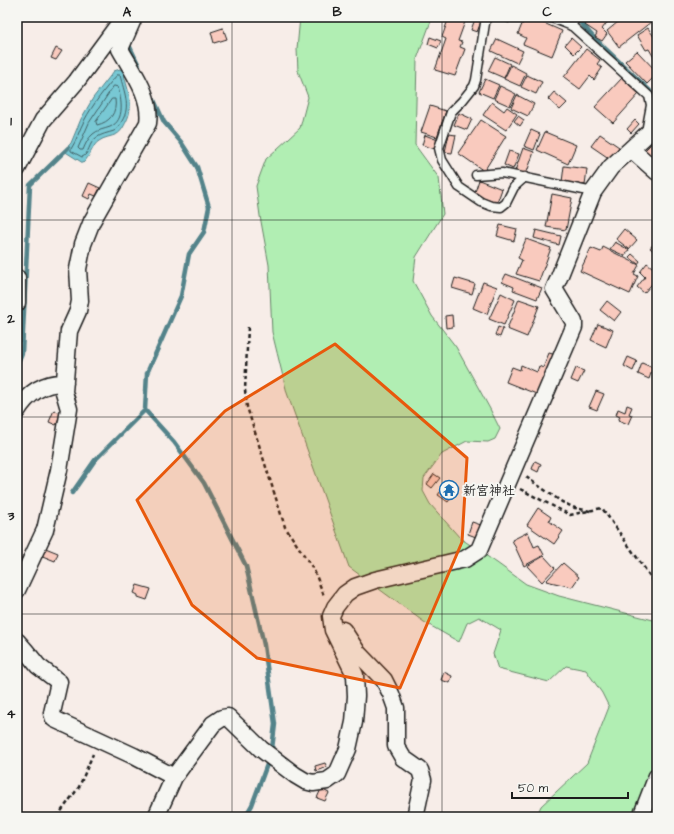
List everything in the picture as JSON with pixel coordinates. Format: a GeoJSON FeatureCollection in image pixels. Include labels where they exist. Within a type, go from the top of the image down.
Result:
{"type":"FeatureCollection","features":[{"type":"Feature","properties":{"kind":"street"},"geometry":{"type":"LineString","coordinates":[[17,169],[43,120],[76,82],[124,17]]}},
{"type":"Feature","properties":{"kind":"street"},"geometry":{"type":"LineString","coordinates":[[17,590],[45,530],[59,470],[69,409],[64,392],[69,331],[78,311],[80,302],[78,269],[83,244],[92,221],[148,123],[149,115],[146,98],[120,49],[134,17]]}},
{"type":"Feature","properties":{"kind":"street"},"geometry":{"type":"LineString","coordinates":[[156,817],[174,777],[213,724],[222,718],[228,717],[261,749],[305,781],[313,783],[323,782],[337,774],[348,749],[354,722],[356,696],[355,675],[333,630],[331,616],[335,606],[345,594],[355,587],[465,559],[479,550],[574,326],[574,322],[554,289],[593,192],[611,167],[652,129]]}},
{"type":"Feature","properties":{"kind":"street"},"geometry":{"type":"LineString","coordinates":[[631,149],[657,172]]}},
{"type":"Feature","properties":{"kind":"street"},"geometry":{"type":"LineString","coordinates":[[17,278],[17,303]]}},
{"type":"Feature","properties":{"kind":"street"},"geometry":{"type":"LineString","coordinates":[[17,411],[23,401],[32,393],[44,386],[55,382],[65,383]]}},
{"type":"Feature","properties":{"kind":"street"},"geometry":{"type":"LineString","coordinates":[[331,616],[338,622],[358,653],[384,680],[391,694],[396,708],[396,746],[403,758],[420,770],[423,780],[415,817]]}},
{"type":"Feature","properties":{"kind":"street"},"geometry":{"type":"LineString","coordinates":[[17,641],[38,666],[59,682],[52,713],[54,719],[134,756],[174,777]]}},
{"type":"Feature","properties":{"kind":"street"},"geometry":{"type":"LineString","coordinates":[[641,817],[657,776]]}},
{"type":"Feature","properties":{"kind":"lane"},"geometry":{"type":"LineString","coordinates":[[486,17],[474,86],[451,112],[439,148],[442,160],[459,187],[481,202],[491,206],[501,207],[506,203],[514,187],[525,177]]}},
{"type":"Feature","properties":{"kind":"lane"},"geometry":{"type":"LineString","coordinates":[[549,17],[571,26],[649,96],[652,129]]}},
{"type":"Feature","properties":{"kind":"lane"},"geometry":{"type":"LineString","coordinates":[[571,26],[576,17]]}},
{"type":"Feature","properties":{"kind":"lane"},"geometry":{"type":"LineString","coordinates":[[476,175],[502,173],[593,192]]}},
{"type":"Feature","properties":{"kind":"path"},"geometry":{"type":"LineString","coordinates":[[71,21],[72,17]]}},
{"type":"Feature","properties":{"kind":"path"},"geometry":{"type":"LineString","coordinates":[[248,327],[245,390],[248,407],[285,527],[314,570],[331,616]]}},
{"type":"Feature","properties":{"kind":"path"},"geometry":{"type":"LineString","coordinates":[[523,475],[562,502],[575,508],[590,511]]}},
{"type":"Feature","properties":{"kind":"path"},"geometry":{"type":"LineString","coordinates":[[508,482],[570,515],[602,508],[657,586]]}},
{"type":"Feature","properties":{"kind":"path"},"geometry":{"type":"LineString","coordinates":[[57,817],[79,787],[99,740]]}},
{"type":"Feature","properties":{"kind":"highlighted area"},"geometry":{"type":"Polygon","coordinates":[[[335,344],[467,458],[462,542],[400,688],[257,658],[192,605],[137,500],[225,411],[335,344]]]}},
{"type":"Feature","properties":{"kind":"green space"},"geometry":{"type":"Polygon","coordinates":[[[300,17],[434,17],[431,21],[417,59],[415,145],[439,178],[443,214],[416,257],[413,281],[432,316],[456,347],[500,429],[495,439],[488,442],[467,441],[442,454],[424,478],[423,491],[430,504],[460,538],[526,584],[559,596],[657,621],[657,764],[637,817],[536,817],[541,806],[587,763],[609,707],[602,693],[586,670],[566,666],[549,682],[498,669],[493,654],[501,630],[479,617],[467,623],[459,642],[424,622],[349,567],[287,393],[272,332],[269,265],[256,186],[266,159],[300,128],[308,97],[298,71],[297,49],[300,17]]]}},
{"type":"Feature","properties":{"kind":"water"},"geometry":{"type":"Polygon","coordinates":[[[120,69],[123,71],[129,96],[129,116],[120,132],[97,143],[83,163],[64,151],[71,143],[81,119],[93,98],[114,71],[120,69]]]}},
{"type":"Feature","properties":{"kind":"building"},"geometry":{"type":"Polygon","coordinates":[[[449,17],[461,17],[466,19],[458,41],[462,42],[460,47],[465,49],[455,76],[435,70],[446,39],[442,37],[449,17]]]}},
{"type":"Feature","properties":{"kind":"building"},"geometry":{"type":"Polygon","coordinates":[[[501,17],[512,17],[509,23],[500,19],[501,17]]]}},
{"type":"Feature","properties":{"kind":"building"},"geometry":{"type":"Polygon","coordinates":[[[525,17],[530,17],[562,31],[552,56],[523,44],[526,38],[518,34],[525,17]]]}},
{"type":"Feature","properties":{"kind":"building"},"geometry":{"type":"Polygon","coordinates":[[[605,17],[609,20],[602,29],[607,34],[602,41],[595,37],[597,33],[585,25],[589,21],[585,18],[605,17]]]}},
{"type":"Feature","properties":{"kind":"building"},"geometry":{"type":"Polygon","coordinates":[[[624,17],[647,17],[651,22],[619,47],[607,31],[624,17]]]}},
{"type":"Feature","properties":{"kind":"building"},"geometry":{"type":"Polygon","coordinates":[[[475,19],[481,22],[477,32],[471,30],[475,19]]]}},
{"type":"Feature","properties":{"kind":"building"},"geometry":{"type":"Polygon","coordinates":[[[223,28],[227,39],[214,43],[211,32],[223,28]]]}},
{"type":"Feature","properties":{"kind":"building"},"geometry":{"type":"Polygon","coordinates":[[[648,28],[657,41],[656,61],[649,49],[646,50],[637,35],[648,28]]]}},
{"type":"Feature","properties":{"kind":"building"},"geometry":{"type":"Polygon","coordinates":[[[430,37],[441,41],[438,48],[428,44],[430,37]]]}},
{"type":"Feature","properties":{"kind":"building"},"geometry":{"type":"Polygon","coordinates":[[[571,38],[581,47],[574,54],[565,45],[571,38]]]}},
{"type":"Feature","properties":{"kind":"building"},"geometry":{"type":"Polygon","coordinates":[[[497,39],[523,51],[517,63],[491,51],[497,39]]]}},
{"type":"Feature","properties":{"kind":"building"},"geometry":{"type":"Polygon","coordinates":[[[56,48],[62,51],[56,60],[51,58],[56,48]]]}},
{"type":"Feature","properties":{"kind":"building"},"geometry":{"type":"Polygon","coordinates":[[[586,49],[600,60],[597,64],[602,68],[594,80],[590,76],[580,89],[564,77],[586,49]]]}},
{"type":"Feature","properties":{"kind":"building"},"geometry":{"type":"Polygon","coordinates":[[[637,51],[657,72],[657,74],[647,84],[625,61],[637,51]]]}},
{"type":"Feature","properties":{"kind":"building"},"geometry":{"type":"Polygon","coordinates":[[[495,57],[510,64],[504,78],[488,71],[495,57]]]}},
{"type":"Feature","properties":{"kind":"building"},"geometry":{"type":"Polygon","coordinates":[[[511,65],[526,73],[520,86],[504,79],[511,65]]]}},
{"type":"Feature","properties":{"kind":"building"},"geometry":{"type":"Polygon","coordinates":[[[527,75],[542,82],[536,94],[521,87],[527,75]]]}},
{"type":"Feature","properties":{"kind":"building"},"geometry":{"type":"Polygon","coordinates":[[[622,78],[639,94],[613,123],[595,107],[622,78]]]}},
{"type":"Feature","properties":{"kind":"building"},"geometry":{"type":"Polygon","coordinates":[[[485,79],[499,85],[493,98],[479,92],[485,79]]]}},
{"type":"Feature","properties":{"kind":"building"},"geometry":{"type":"Polygon","coordinates":[[[500,86],[516,94],[510,106],[494,99],[500,86]]]}},
{"type":"Feature","properties":{"kind":"building"},"geometry":{"type":"Polygon","coordinates":[[[554,92],[567,103],[560,110],[548,99],[554,92]]]}},
{"type":"Feature","properties":{"kind":"building"},"geometry":{"type":"Polygon","coordinates":[[[517,95],[534,104],[528,116],[511,108],[517,95]]]}},
{"type":"Feature","properties":{"kind":"building"},"geometry":{"type":"Polygon","coordinates":[[[492,102],[504,111],[507,107],[517,114],[506,130],[483,115],[492,102]]]}},
{"type":"Feature","properties":{"kind":"building"},"geometry":{"type":"Polygon","coordinates":[[[430,106],[446,111],[437,137],[421,132],[430,106]]]}},
{"type":"Feature","properties":{"kind":"building"},"geometry":{"type":"Polygon","coordinates":[[[459,113],[472,119],[467,130],[454,125],[459,113]]]}},
{"type":"Feature","properties":{"kind":"building"},"geometry":{"type":"Polygon","coordinates":[[[518,116],[524,120],[520,126],[514,121],[518,116]]]}},
{"type":"Feature","properties":{"kind":"building"},"geometry":{"type":"Polygon","coordinates":[[[481,120],[506,136],[484,171],[458,153],[481,120]]]}},
{"type":"Feature","properties":{"kind":"building"},"geometry":{"type":"Polygon","coordinates":[[[635,120],[639,124],[631,133],[627,129],[635,120]]]}},
{"type":"Feature","properties":{"kind":"building"},"geometry":{"type":"Polygon","coordinates":[[[531,130],[540,134],[534,150],[524,146],[531,130]]]}},
{"type":"Feature","properties":{"kind":"building"},"geometry":{"type":"Polygon","coordinates":[[[545,132],[576,145],[568,164],[537,150],[545,132]]]}},
{"type":"Feature","properties":{"kind":"building"},"geometry":{"type":"Polygon","coordinates":[[[449,134],[456,135],[452,153],[445,152],[449,134]]]}},
{"type":"Feature","properties":{"kind":"building"},"geometry":{"type":"Polygon","coordinates":[[[600,134],[619,147],[610,159],[591,146],[600,134]]]}},
{"type":"Feature","properties":{"kind":"building"},"geometry":{"type":"Polygon","coordinates":[[[425,135],[438,140],[435,149],[422,145],[425,135]]]}},
{"type":"Feature","properties":{"kind":"building"},"geometry":{"type":"Polygon","coordinates":[[[653,142],[657,146],[657,152],[651,158],[644,151],[653,142]]]}},
{"type":"Feature","properties":{"kind":"building"},"geometry":{"type":"Polygon","coordinates":[[[523,148],[534,152],[526,175],[515,171],[523,148]]]}},
{"type":"Feature","properties":{"kind":"building"},"geometry":{"type":"Polygon","coordinates":[[[509,151],[519,154],[513,169],[504,165],[509,151]]]}},
{"type":"Feature","properties":{"kind":"building"},"geometry":{"type":"Polygon","coordinates":[[[564,166],[587,169],[585,185],[562,182],[564,166]]]}},
{"type":"Feature","properties":{"kind":"building"},"geometry":{"type":"Polygon","coordinates":[[[479,180],[502,189],[497,203],[474,195],[479,180]]]}},
{"type":"Feature","properties":{"kind":"building"},"geometry":{"type":"Polygon","coordinates":[[[89,183],[100,188],[96,196],[91,194],[89,199],[83,196],[89,183]]]}},
{"type":"Feature","properties":{"kind":"building"},"geometry":{"type":"Polygon","coordinates":[[[552,194],[572,198],[566,230],[546,227],[552,194]]]}},
{"type":"Feature","properties":{"kind":"building"},"geometry":{"type":"Polygon","coordinates":[[[500,225],[517,229],[514,241],[497,236],[500,225]]]}},
{"type":"Feature","properties":{"kind":"building"},"geometry":{"type":"Polygon","coordinates":[[[624,229],[637,240],[629,249],[616,239],[624,229]]]}},
{"type":"Feature","properties":{"kind":"building"},"geometry":{"type":"Polygon","coordinates":[[[536,230],[561,236],[559,245],[534,238],[536,230]]]}},
{"type":"Feature","properties":{"kind":"building"},"geometry":{"type":"Polygon","coordinates":[[[526,239],[551,248],[539,281],[516,274],[522,260],[518,258],[526,239]]]}},
{"type":"Feature","properties":{"kind":"building"},"geometry":{"type":"Polygon","coordinates":[[[657,240],[657,254],[650,248],[657,240]]]}},
{"type":"Feature","properties":{"kind":"building"},"geometry":{"type":"Polygon","coordinates":[[[615,242],[629,250],[625,256],[610,249],[615,242]]]}},
{"type":"Feature","properties":{"kind":"building"},"geometry":{"type":"Polygon","coordinates":[[[603,247],[639,265],[634,274],[638,276],[630,294],[580,271],[591,248],[601,252],[603,247]]]}},
{"type":"Feature","properties":{"kind":"building"},"geometry":{"type":"Polygon","coordinates":[[[632,254],[640,261],[638,264],[629,257],[632,254]]]}},
{"type":"Feature","properties":{"kind":"building"},"geometry":{"type":"Polygon","coordinates":[[[647,263],[657,271],[657,278],[644,293],[637,287],[645,277],[640,272],[647,263]]]}},
{"type":"Feature","properties":{"kind":"building"},"geometry":{"type":"Polygon","coordinates":[[[506,274],[542,288],[537,299],[513,290],[514,287],[502,282],[506,274]]]}},
{"type":"Feature","properties":{"kind":"building"},"geometry":{"type":"Polygon","coordinates":[[[455,278],[475,284],[472,294],[452,288],[455,278]]]}},
{"type":"Feature","properties":{"kind":"building"},"geometry":{"type":"Polygon","coordinates":[[[483,282],[497,287],[487,314],[473,308],[483,282]]]}},
{"type":"Feature","properties":{"kind":"building"},"geometry":{"type":"Polygon","coordinates":[[[501,293],[515,300],[504,325],[489,319],[501,293]]]}},
{"type":"Feature","properties":{"kind":"building"},"geometry":{"type":"Polygon","coordinates":[[[519,299],[539,306],[527,337],[507,329],[519,299]]]}},
{"type":"Feature","properties":{"kind":"building"},"geometry":{"type":"Polygon","coordinates":[[[607,301],[621,312],[614,321],[600,310],[607,301]]]}},
{"type":"Feature","properties":{"kind":"building"},"geometry":{"type":"Polygon","coordinates":[[[452,315],[453,327],[446,328],[445,316],[452,315]]]}},
{"type":"Feature","properties":{"kind":"building"},"geometry":{"type":"Polygon","coordinates":[[[598,324],[613,330],[606,347],[591,340],[598,324]]]}},
{"type":"Feature","properties":{"kind":"building"},"geometry":{"type":"Polygon","coordinates":[[[498,327],[503,329],[500,337],[495,335],[498,327]]]}},
{"type":"Feature","properties":{"kind":"building"},"geometry":{"type":"Polygon","coordinates":[[[549,353],[556,355],[539,395],[506,382],[512,367],[520,370],[521,365],[537,372],[539,366],[543,368],[549,353]]]}},
{"type":"Feature","properties":{"kind":"building"},"geometry":{"type":"Polygon","coordinates":[[[628,357],[637,361],[633,371],[624,366],[628,357]]]}},
{"type":"Feature","properties":{"kind":"building"},"geometry":{"type":"Polygon","coordinates":[[[642,363],[653,368],[649,379],[638,374],[642,363]]]}},
{"type":"Feature","properties":{"kind":"building"},"geometry":{"type":"Polygon","coordinates":[[[576,368],[584,371],[578,383],[571,380],[576,368]]]}},
{"type":"Feature","properties":{"kind":"building"},"geometry":{"type":"Polygon","coordinates":[[[596,391],[604,394],[597,410],[589,407],[596,391]]]}},
{"type":"Feature","properties":{"kind":"building"},"geometry":{"type":"Polygon","coordinates":[[[627,405],[632,407],[629,414],[632,415],[628,424],[618,420],[620,417],[616,415],[618,409],[625,412],[627,405]]]}},
{"type":"Feature","properties":{"kind":"building"},"geometry":{"type":"Polygon","coordinates":[[[54,410],[62,414],[56,425],[49,422],[54,410]]]}},
{"type":"Feature","properties":{"kind":"building"},"geometry":{"type":"Polygon","coordinates":[[[535,461],[541,464],[538,472],[532,469],[535,461]]]}},
{"type":"Feature","properties":{"kind":"building"},"geometry":{"type":"Polygon","coordinates":[[[434,474],[440,478],[432,488],[427,484],[434,474]]]}},
{"type":"Feature","properties":{"kind":"building"},"geometry":{"type":"Polygon","coordinates":[[[448,480],[459,487],[448,502],[438,495],[448,480]]]}},
{"type":"Feature","properties":{"kind":"building"},"geometry":{"type":"Polygon","coordinates":[[[538,508],[551,517],[549,521],[563,531],[554,544],[527,525],[538,508]]]}},
{"type":"Feature","properties":{"kind":"building"},"geometry":{"type":"Polygon","coordinates":[[[472,522],[481,525],[476,537],[468,534],[472,522]]]}},
{"type":"Feature","properties":{"kind":"building"},"geometry":{"type":"Polygon","coordinates":[[[528,532],[534,547],[539,545],[544,555],[524,566],[512,540],[528,532]]]}},
{"type":"Feature","properties":{"kind":"building"},"geometry":{"type":"Polygon","coordinates":[[[43,547],[58,553],[55,561],[40,555],[43,547]]]}},
{"type":"Feature","properties":{"kind":"building"},"geometry":{"type":"Polygon","coordinates":[[[544,556],[555,568],[542,582],[527,566],[544,556]]]}},
{"type":"Feature","properties":{"kind":"building"},"geometry":{"type":"Polygon","coordinates":[[[563,563],[579,577],[572,587],[546,581],[563,563]]]}},
{"type":"Feature","properties":{"kind":"building"},"geometry":{"type":"Polygon","coordinates":[[[137,585],[151,589],[147,600],[138,597],[138,595],[134,593],[137,585]]]}},
{"type":"Feature","properties":{"kind":"building"},"geometry":{"type":"Polygon","coordinates":[[[444,672],[452,676],[450,683],[441,680],[444,672]]]}},
{"type":"Feature","properties":{"kind":"building"},"geometry":{"type":"Polygon","coordinates":[[[325,763],[327,767],[316,771],[315,766],[325,763]]]}},
{"type":"Feature","properties":{"kind":"building"},"geometry":{"type":"Polygon","coordinates":[[[321,789],[329,793],[325,801],[317,798],[321,789]]]}},
{"type":"Feature","properties":{"kind":"waterway"},"geometry":{"type":"LineString","coordinates":[[582,17],[581,23],[594,38],[650,91],[654,99],[654,118]]}},
{"type":"Feature","properties":{"kind":"waterway"},"geometry":{"type":"LineString","coordinates":[[131,42],[129,45],[139,66]]}},
{"type":"Feature","properties":{"kind":"waterway"},"geometry":{"type":"LineString","coordinates":[[72,493],[95,460],[145,410],[147,373],[181,296],[189,254],[204,232],[209,207],[197,167],[181,142],[164,122],[153,98]]}},
{"type":"Feature","properties":{"kind":"waterway"},"geometry":{"type":"LineString","coordinates":[[17,365],[22,353],[30,185],[68,148]]}},
{"type":"Feature","properties":{"kind":"waterway"},"geometry":{"type":"LineString","coordinates":[[145,410],[174,442],[204,483],[246,566],[264,645],[275,724],[272,749]]}},
{"type":"Feature","properties":{"kind":"waterway"},"geometry":{"type":"LineString","coordinates":[[245,817],[252,805],[269,759]]}},
{"type":"Feature","properties":{"kind":"place","name":"新宮神社"},"geometry":{"type":"Point","coordinates":[449,490]}}]}
